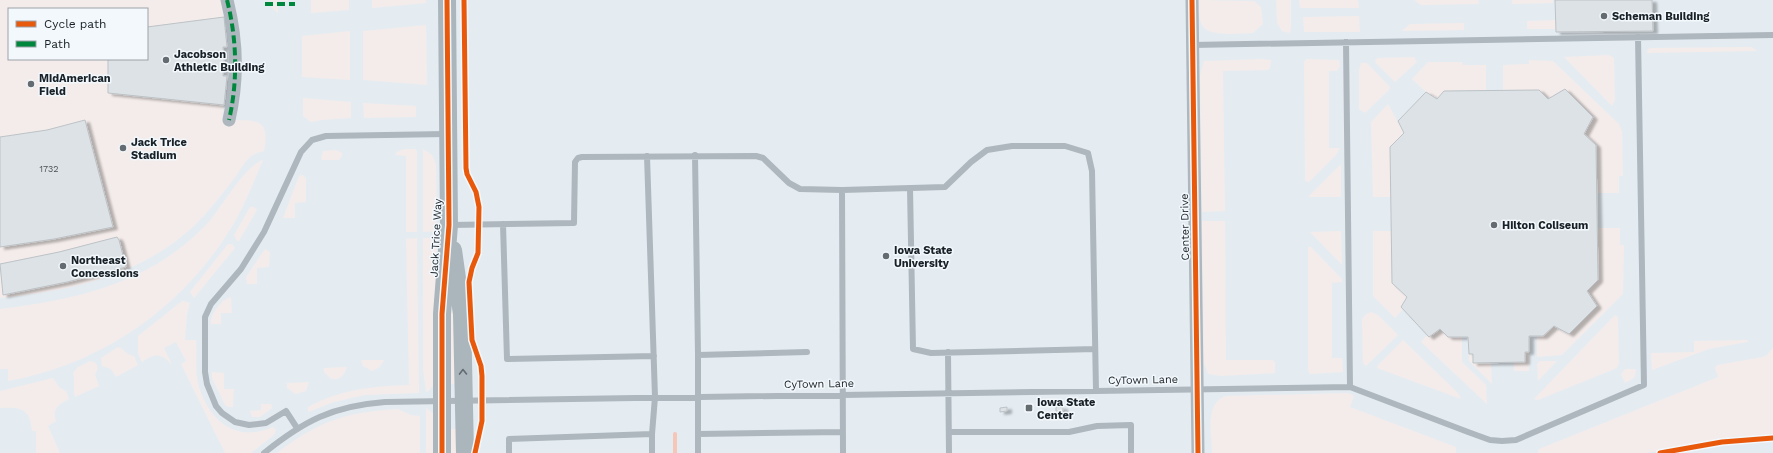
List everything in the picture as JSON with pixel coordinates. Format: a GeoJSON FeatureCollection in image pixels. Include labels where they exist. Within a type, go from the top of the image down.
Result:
{"type":"FeatureCollection","features":[{"type":"Feature","properties":{"kind":"street"},"geometry":{"type":"LineString","coordinates":[[228,0],[236,67],[234,95],[229,120]]}},
{"type":"Feature","properties":{"kind":"street","name":"Jack Trice Way"},"geometry":{"type":"LineString","coordinates":[[442,453],[441,400],[443,292],[449,225],[447,0]]}},
{"type":"Feature","properties":{"kind":"street","name":"Center Drive"},"geometry":{"type":"LineString","coordinates":[[1192,0],[1198,453]]}},
{"type":"Feature","properties":{"kind":"street","name":"Jack Trice Way"},"geometry":{"type":"LineString","coordinates":[[449,225],[462,314],[464,453]]}},
{"type":"Feature","properties":{"kind":"lane"},"geometry":{"type":"LineString","coordinates":[[1192,45],[1773,35]]}},
{"type":"Feature","properties":{"kind":"lane"},"geometry":{"type":"LineString","coordinates":[[1346,42],[1350,387],[1490,440],[1502,441],[1516,440],[1644,385],[1638,37]]}},
{"type":"Feature","properties":{"kind":"lane"},"geometry":{"type":"LineString","coordinates":[[297,428],[286,411],[266,423],[249,425],[236,422],[222,413],[211,394],[205,372],[204,323],[207,311],[241,269],[252,252],[276,209],[301,152],[312,140],[326,136],[448,134]]}},
{"type":"Feature","properties":{"kind":"lane"},"geometry":{"type":"LineString","coordinates":[[449,225],[574,223],[575,166],[578,158],[695,155],[756,156],[763,158],[789,183],[800,189],[842,190],[945,187],[971,162],[987,150],[1012,146],[1065,146],[1088,153],[1092,171],[1096,391]]}},
{"type":"Feature","properties":{"kind":"lane"},"geometry":{"type":"LineString","coordinates":[[695,155],[698,453]]}},
{"type":"Feature","properties":{"kind":"lane"},"geometry":{"type":"LineString","coordinates":[[647,156],[655,397],[652,453]]}},
{"type":"Feature","properties":{"kind":"lane"},"geometry":{"type":"LineString","coordinates":[[910,188],[913,349],[931,353],[1095,349]]}},
{"type":"Feature","properties":{"kind":"lane"},"geometry":{"type":"LineString","coordinates":[[842,190],[843,453]]}},
{"type":"Feature","properties":{"kind":"lane"},"geometry":{"type":"LineString","coordinates":[[503,224],[507,359],[654,356]]}},
{"type":"Feature","properties":{"kind":"lane"},"geometry":{"type":"LineString","coordinates":[[698,355],[807,352]]}},
{"type":"Feature","properties":{"kind":"lane"},"geometry":{"type":"LineString","coordinates":[[948,352],[949,453]]}},
{"type":"Feature","properties":{"kind":"lane","name":"CyTown Lane"},"geometry":{"type":"LineString","coordinates":[[264,453],[307,422],[332,412],[356,405],[385,402],[949,392],[1350,387]]}},
{"type":"Feature","properties":{"kind":"lane"},"geometry":{"type":"LineString","coordinates":[[949,432],[1069,432],[1097,426],[1131,425],[1131,453]]}},
{"type":"Feature","properties":{"kind":"lane"},"geometry":{"type":"LineString","coordinates":[[698,434],[843,432]]}},
{"type":"Feature","properties":{"kind":"lane"},"geometry":{"type":"LineString","coordinates":[[509,453],[509,439],[652,434]]}},
{"type":"Feature","properties":{"kind":"shaded area","name":"Iowa State University"},"geometry":{"type":"Polygon","coordinates":[[[0,0],[1773,0],[1773,453],[0,453],[0,0]]]}},
{"type":"Feature","properties":{"kind":"shaded area","name":"Jack Trice Stadium"},"geometry":{"type":"Polygon","coordinates":[[[0,0],[221,0],[227,47],[223,47],[223,76],[227,76],[222,119],[256,122],[261,125],[265,130],[266,139],[264,151],[254,154],[248,159],[221,195],[195,225],[152,257],[128,269],[104,278],[53,291],[0,298],[0,0]]]}},
{"type":"Feature","properties":{"kind":"shaded area"},"geometry":{"type":"Polygon","coordinates":[[[270,0],[288,1],[278,1],[278,13],[272,8],[270,0]]]}},
{"type":"Feature","properties":{"kind":"shaded area"},"geometry":{"type":"Polygon","coordinates":[[[311,0],[349,0],[349,10],[311,13],[311,0]]]}},
{"type":"Feature","properties":{"kind":"shaded area"},"geometry":{"type":"Polygon","coordinates":[[[372,0],[426,0],[426,3],[372,8],[372,0]]]}},
{"type":"Feature","properties":{"kind":"shaded area"},"geometry":{"type":"Polygon","coordinates":[[[1199,0],[1254,1],[1261,7],[1263,24],[1253,33],[1225,34],[1211,32],[1205,29],[1202,25],[1199,13],[1199,0]]]}},
{"type":"Feature","properties":{"kind":"shaded area"},"geometry":{"type":"Polygon","coordinates":[[[1276,0],[1291,0],[1290,33],[1282,31],[1277,23],[1276,0]]]}},
{"type":"Feature","properties":{"kind":"shaded area"},"geometry":{"type":"Polygon","coordinates":[[[1299,0],[1358,0],[1359,8],[1300,8],[1299,0]]]}},
{"type":"Feature","properties":{"kind":"shaded area"},"geometry":{"type":"Polygon","coordinates":[[[1414,0],[1478,0],[1479,4],[1421,5],[1414,0]]]}},
{"type":"Feature","properties":{"kind":"shaded area"},"geometry":{"type":"Polygon","coordinates":[[[1512,0],[1553,0],[1553,3],[1512,4],[1512,0]]]}},
{"type":"Feature","properties":{"kind":"shaded area"},"geometry":{"type":"Polygon","coordinates":[[[1359,16],[1360,32],[1304,32],[1303,17],[1359,16]]]}},
{"type":"Feature","properties":{"kind":"shaded area"},"geometry":{"type":"Polygon","coordinates":[[[1556,20],[1556,29],[1527,29],[1527,21],[1556,20]]]}},
{"type":"Feature","properties":{"kind":"shaded area"},"geometry":{"type":"Polygon","coordinates":[[[1464,23],[1464,30],[1402,31],[1410,24],[1464,23]]]}},
{"type":"Feature","properties":{"kind":"shaded area"},"geometry":{"type":"Polygon","coordinates":[[[426,25],[427,85],[363,80],[363,31],[426,25]]]}},
{"type":"Feature","properties":{"kind":"shaded area"},"geometry":{"type":"Polygon","coordinates":[[[350,31],[350,80],[302,77],[302,36],[350,31]]]}},
{"type":"Feature","properties":{"kind":"shaded area"},"geometry":{"type":"Polygon","coordinates":[[[1751,47],[1757,51],[1647,53],[1648,49],[1651,48],[1751,47]]]}},
{"type":"Feature","properties":{"kind":"shaded area"},"geometry":{"type":"Polygon","coordinates":[[[1609,55],[1614,58],[1615,100],[1612,106],[1564,57],[1609,55]]]}},
{"type":"Feature","properties":{"kind":"shaded area"},"geometry":{"type":"Polygon","coordinates":[[[1414,57],[1417,62],[1395,82],[1375,62],[1376,59],[1379,58],[1414,57]]]}},
{"type":"Feature","properties":{"kind":"shaded area"},"geometry":{"type":"Polygon","coordinates":[[[1306,59],[1339,60],[1340,66],[1337,71],[1329,71],[1329,148],[1340,148],[1336,155],[1309,182],[1305,181],[1304,62],[1306,59]]]}},
{"type":"Feature","properties":{"kind":"shaded area"},"geometry":{"type":"Polygon","coordinates":[[[1271,60],[1270,68],[1268,70],[1223,71],[1225,211],[1202,212],[1200,75],[1204,61],[1271,60]]]}},
{"type":"Feature","properties":{"kind":"shaded area"},"geometry":{"type":"Polygon","coordinates":[[[1529,60],[1553,61],[1619,124],[1622,131],[1623,176],[1619,176],[1619,193],[1597,193],[1596,145],[1584,134],[1593,116],[1565,89],[1548,99],[1539,90],[1503,90],[1503,65],[1529,64],[1529,60]]]}},
{"type":"Feature","properties":{"kind":"shaded area"},"geometry":{"type":"Polygon","coordinates":[[[1428,62],[1462,62],[1463,65],[1486,65],[1486,90],[1444,91],[1437,99],[1426,92],[1412,79],[1428,62]]]}},
{"type":"Feature","properties":{"kind":"shaded area"},"geometry":{"type":"Polygon","coordinates":[[[1361,63],[1367,63],[1390,87],[1389,90],[1365,113],[1359,109],[1359,70],[1361,63]]]}},
{"type":"Feature","properties":{"kind":"shaded area"},"geometry":{"type":"Polygon","coordinates":[[[303,98],[351,102],[351,118],[311,122],[303,116],[303,98]]]}},
{"type":"Feature","properties":{"kind":"shaded area"},"geometry":{"type":"Polygon","coordinates":[[[363,103],[416,106],[416,117],[364,118],[363,103]]]}},
{"type":"Feature","properties":{"kind":"shaded area"},"geometry":{"type":"Polygon","coordinates":[[[1388,104],[1404,133],[1390,147],[1391,197],[1373,197],[1371,122],[1388,104]]]}},
{"type":"Feature","properties":{"kind":"shaded area"},"geometry":{"type":"Polygon","coordinates":[[[404,149],[416,149],[417,152],[417,232],[406,232],[406,156],[395,155],[397,152],[404,149]]]}},
{"type":"Feature","properties":{"kind":"shaded area"},"geometry":{"type":"Polygon","coordinates":[[[423,149],[432,155],[436,164],[437,231],[423,232],[423,149]]]}},
{"type":"Feature","properties":{"kind":"shaded area"},"geometry":{"type":"Polygon","coordinates":[[[336,150],[342,153],[339,160],[322,160],[321,158],[323,151],[336,150]]]}},
{"type":"Feature","properties":{"kind":"shaded area"},"geometry":{"type":"Polygon","coordinates":[[[263,160],[237,218],[217,249],[195,277],[169,302],[141,325],[110,344],[78,360],[44,373],[8,381],[8,369],[0,369],[0,309],[85,294],[136,275],[160,262],[184,245],[206,225],[248,170],[263,160]]]}},
{"type":"Feature","properties":{"kind":"shaded area"},"geometry":{"type":"Polygon","coordinates":[[[1341,164],[1341,197],[1309,197],[1309,196],[1341,164]]]}},
{"type":"Feature","properties":{"kind":"shaded area"},"geometry":{"type":"Polygon","coordinates":[[[303,175],[306,179],[306,202],[295,203],[295,218],[283,218],[299,176],[303,175]]]}},
{"type":"Feature","properties":{"kind":"shaded area"},"geometry":{"type":"Polygon","coordinates":[[[250,207],[254,207],[257,210],[239,241],[237,241],[234,235],[250,207]]]}},
{"type":"Feature","properties":{"kind":"shaded area"},"geometry":{"type":"Polygon","coordinates":[[[1202,221],[1225,221],[1226,360],[1272,360],[1275,362],[1275,373],[1221,376],[1208,374],[1204,363],[1202,221]]]}},
{"type":"Feature","properties":{"kind":"shaded area"},"geometry":{"type":"Polygon","coordinates":[[[1597,228],[1620,228],[1620,245],[1624,245],[1623,294],[1562,355],[1537,357],[1537,336],[1543,336],[1554,326],[1569,334],[1597,306],[1587,291],[1598,280],[1597,228]]]}},
{"type":"Feature","properties":{"kind":"shaded area"},"geometry":{"type":"Polygon","coordinates":[[[1341,231],[1342,265],[1310,232],[1341,231]]]}},
{"type":"Feature","properties":{"kind":"shaded area"},"geometry":{"type":"Polygon","coordinates":[[[1373,231],[1392,231],[1392,283],[1407,297],[1401,307],[1403,309],[1395,318],[1373,296],[1373,231]]]}},
{"type":"Feature","properties":{"kind":"shaded area"},"geometry":{"type":"Polygon","coordinates":[[[417,238],[419,393],[365,395],[334,402],[308,412],[308,407],[320,401],[344,393],[382,386],[409,385],[406,239],[417,238]]]}},
{"type":"Feature","properties":{"kind":"shaded area"},"geometry":{"type":"Polygon","coordinates":[[[423,238],[437,238],[434,384],[429,391],[426,392],[423,369],[423,238]]]}},
{"type":"Feature","properties":{"kind":"shaded area"},"geometry":{"type":"Polygon","coordinates":[[[228,244],[232,244],[235,248],[194,298],[190,292],[228,244]]]}},
{"type":"Feature","properties":{"kind":"shaded area"},"geometry":{"type":"Polygon","coordinates":[[[1308,247],[1311,247],[1342,279],[1342,282],[1332,283],[1332,358],[1342,358],[1343,372],[1310,374],[1308,370],[1308,247]]]}},
{"type":"Feature","properties":{"kind":"shaded area"},"geometry":{"type":"Polygon","coordinates":[[[265,249],[270,252],[269,267],[257,268],[257,284],[247,284],[246,277],[265,249]]]}},
{"type":"Feature","properties":{"kind":"shaded area"},"geometry":{"type":"Polygon","coordinates":[[[231,297],[232,313],[221,313],[221,324],[211,324],[212,316],[217,308],[220,304],[231,297]]]}},
{"type":"Feature","properties":{"kind":"shaded area"},"geometry":{"type":"Polygon","coordinates":[[[182,301],[190,303],[187,314],[185,340],[196,340],[198,383],[202,396],[208,407],[225,425],[235,430],[247,432],[259,431],[273,427],[276,430],[274,435],[251,453],[225,453],[181,364],[186,361],[176,342],[164,348],[172,365],[161,356],[154,356],[142,362],[138,354],[138,336],[182,301]]]}},
{"type":"Feature","properties":{"kind":"shaded area"},"geometry":{"type":"Polygon","coordinates":[[[449,310],[454,311],[456,374],[454,384],[450,384],[449,310]]]}},
{"type":"Feature","properties":{"kind":"shaded area"},"geometry":{"type":"Polygon","coordinates":[[[1371,312],[1378,315],[1398,335],[1366,366],[1363,363],[1362,319],[1366,314],[1371,312]]]}},
{"type":"Feature","properties":{"kind":"shaded area"},"geometry":{"type":"Polygon","coordinates":[[[1616,315],[1618,318],[1619,363],[1617,368],[1538,400],[1534,399],[1613,317],[1616,315]]]}},
{"type":"Feature","properties":{"kind":"shaded area"},"geometry":{"type":"Polygon","coordinates":[[[1440,329],[1462,337],[1462,362],[1486,385],[1487,404],[1421,342],[1427,335],[1429,336],[1440,329]]]}},
{"type":"Feature","properties":{"kind":"shaded area"},"geometry":{"type":"Polygon","coordinates":[[[1403,340],[1458,393],[1461,399],[1377,368],[1378,365],[1403,340]]]}},
{"type":"Feature","properties":{"kind":"shaded area"},"geometry":{"type":"Polygon","coordinates":[[[1694,341],[1748,341],[1709,349],[1652,370],[1651,353],[1694,352],[1694,341]]]}},
{"type":"Feature","properties":{"kind":"shaded area"},"geometry":{"type":"Polygon","coordinates":[[[118,347],[134,356],[138,365],[116,377],[111,369],[102,366],[101,358],[118,347]]]}},
{"type":"Feature","properties":{"kind":"shaded area"},"geometry":{"type":"Polygon","coordinates":[[[1773,348],[1773,435],[1731,437],[1646,453],[1538,453],[1539,449],[1718,377],[1715,368],[1717,365],[1763,357],[1773,348]]]}},
{"type":"Feature","properties":{"kind":"shaded area"},"geometry":{"type":"Polygon","coordinates":[[[1525,352],[1529,352],[1529,371],[1514,371],[1514,362],[1525,362],[1525,352]]]}},
{"type":"Feature","properties":{"kind":"shaded area"},"geometry":{"type":"Polygon","coordinates":[[[1469,354],[1473,354],[1473,363],[1491,362],[1492,384],[1469,361],[1469,354]]]}},
{"type":"Feature","properties":{"kind":"shaded area"},"geometry":{"type":"Polygon","coordinates":[[[361,360],[384,360],[380,367],[372,371],[363,366],[361,360]]]}},
{"type":"Feature","properties":{"kind":"shaded area"},"geometry":{"type":"Polygon","coordinates":[[[90,361],[96,363],[98,368],[95,375],[99,386],[75,397],[73,373],[78,367],[90,361]]]}},
{"type":"Feature","properties":{"kind":"shaded area"},"geometry":{"type":"Polygon","coordinates":[[[1540,361],[1557,361],[1538,381],[1537,364],[1540,361]]]}},
{"type":"Feature","properties":{"kind":"shaded area"},"geometry":{"type":"Polygon","coordinates":[[[347,367],[343,375],[337,379],[331,379],[324,372],[324,368],[347,367]]]}},
{"type":"Feature","properties":{"kind":"shaded area"},"geometry":{"type":"Polygon","coordinates":[[[1625,369],[1635,369],[1636,371],[1634,378],[1625,383],[1621,374],[1625,369]]]}},
{"type":"Feature","properties":{"kind":"shaded area"},"geometry":{"type":"Polygon","coordinates":[[[212,372],[224,373],[224,389],[234,389],[233,407],[228,407],[225,405],[212,378],[212,372]]]}},
{"type":"Feature","properties":{"kind":"shaded area"},"geometry":{"type":"Polygon","coordinates":[[[53,378],[60,388],[66,391],[69,399],[57,407],[55,410],[56,421],[48,426],[60,453],[36,453],[36,431],[32,431],[27,413],[23,410],[14,408],[0,408],[0,391],[53,378]]]}},
{"type":"Feature","properties":{"kind":"shaded area"},"geometry":{"type":"Polygon","coordinates":[[[309,382],[306,391],[296,394],[287,388],[287,383],[309,382]]]}},
{"type":"Feature","properties":{"kind":"shaded area"},"geometry":{"type":"Polygon","coordinates":[[[1348,393],[1354,396],[1350,407],[1456,447],[1456,453],[1212,453],[1212,412],[1219,400],[1226,396],[1348,393]]]}},
{"type":"Feature","properties":{"kind":"shaded area"},"geometry":{"type":"Polygon","coordinates":[[[261,404],[271,404],[272,408],[260,417],[252,417],[250,411],[261,410],[261,404]]]}},
{"type":"Feature","properties":{"kind":"shaded area"},"geometry":{"type":"Polygon","coordinates":[[[426,408],[434,414],[435,453],[426,453],[426,408]]]}},
{"type":"Feature","properties":{"kind":"shaded area"},"geometry":{"type":"Polygon","coordinates":[[[398,409],[411,415],[420,416],[420,453],[277,453],[306,433],[334,420],[380,410],[398,409]]]}},
{"type":"Feature","properties":{"kind":"shaded area"},"geometry":{"type":"Polygon","coordinates":[[[451,429],[456,429],[457,453],[451,453],[451,429]]]}},
{"type":"Feature","properties":{"kind":"building","name":"Scheman Building"},"geometry":{"type":"Polygon","coordinates":[[[1555,0],[1652,0],[1653,31],[1556,32],[1555,0]]]}},
{"type":"Feature","properties":{"kind":"building","name":"Jacobson Athletic Building"},"geometry":{"type":"Polygon","coordinates":[[[224,17],[227,47],[223,47],[223,76],[227,76],[224,105],[108,93],[108,60],[148,60],[148,27],[224,17]]]}},
{"type":"Feature","properties":{"kind":"building","name":"Hilton Coliseum"},"geometry":{"type":"Polygon","coordinates":[[[1565,89],[1593,117],[1584,134],[1596,145],[1598,280],[1587,291],[1597,306],[1569,334],[1554,326],[1543,336],[1529,336],[1529,352],[1525,352],[1525,362],[1473,363],[1473,354],[1469,354],[1468,337],[1448,337],[1440,329],[1429,337],[1401,307],[1407,297],[1392,283],[1390,147],[1404,133],[1398,121],[1426,92],[1437,99],[1444,91],[1539,90],[1548,99],[1565,89]]]}},
{"type":"Feature","properties":{"kind":"building"},"geometry":{"type":"Polygon","coordinates":[[[85,120],[113,227],[54,239],[0,247],[0,137],[47,130],[85,120]]]}},
{"type":"Feature","properties":{"kind":"building","name":"Northeast Concessions"},"geometry":{"type":"Polygon","coordinates":[[[117,237],[126,267],[67,282],[3,295],[0,264],[59,252],[117,237]]]}},
{"type":"Feature","properties":{"kind":"building"},"geometry":{"type":"Polygon","coordinates":[[[1007,407],[1007,411],[1000,412],[1000,408],[1007,407]]]}},
{"type":"Feature","properties":{"kind":"building"},"geometry":{"type":"Polygon","coordinates":[[[1056,407],[1063,407],[1063,411],[1056,411],[1056,407]]]}},
{"type":"Feature","properties":{"kind":"waterway"},"geometry":{"type":"LineString","coordinates":[[675,434],[675,453]]}},
{"type":"Feature","properties":{"kind":"marked path"},"geometry":{"type":"LineString","coordinates":[[227,0],[233,30],[235,60],[234,90],[229,120]]}},
{"type":"Feature","properties":{"kind":"marked path"},"geometry":{"type":"LineString","coordinates":[[265,4],[295,4]]}},
{"type":"Feature","properties":{"kind":"cycle path"},"geometry":{"type":"LineString","coordinates":[[442,453],[442,314],[449,225],[447,0]]}},
{"type":"Feature","properties":{"kind":"cycle path"},"geometry":{"type":"LineString","coordinates":[[464,0],[466,168],[467,174],[476,192],[479,207],[478,253],[472,268],[469,282],[472,340],[481,366],[482,376],[482,421],[475,453]]}},
{"type":"Feature","properties":{"kind":"cycle path"},"geometry":{"type":"LineString","coordinates":[[1192,0],[1198,453]]}},
{"type":"Feature","properties":{"kind":"cycle path"},"geometry":{"type":"LineString","coordinates":[[1660,453],[1722,442],[1773,438]]}},
{"type":"Feature","properties":{"kind":"place","name":"Scheman Building"},"geometry":{"type":"Point","coordinates":[1604,16]}},
{"type":"Feature","properties":{"kind":"place","name":"Jacobson Athletic Building"},"geometry":{"type":"Point","coordinates":[166,60]}},
{"type":"Feature","properties":{"kind":"place","name":"MidAmerican Field"},"geometry":{"type":"Point","coordinates":[31,84]}},
{"type":"Feature","properties":{"kind":"place","name":"Jack Trice Stadium"},"geometry":{"type":"Point","coordinates":[123,148]}},
{"type":"Feature","properties":{"kind":"place","name":"Hilton Coliseum"},"geometry":{"type":"Point","coordinates":[1494,225]}},
{"type":"Feature","properties":{"kind":"place","name":"Iowa State University"},"geometry":{"type":"Point","coordinates":[886,256]}},
{"type":"Feature","properties":{"kind":"place","name":"Northeast Concessions"},"geometry":{"type":"Point","coordinates":[63,266]}},
{"type":"Feature","properties":{"kind":"place","name":"Iowa State Center"},"geometry":{"type":"Point","coordinates":[1029,408]}}]}
